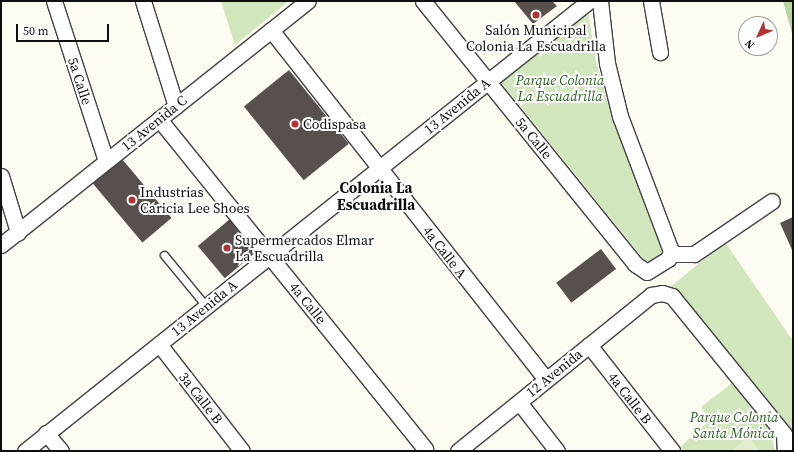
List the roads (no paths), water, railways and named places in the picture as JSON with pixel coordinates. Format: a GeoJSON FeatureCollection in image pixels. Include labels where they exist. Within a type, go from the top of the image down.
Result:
{"type":"FeatureCollection","features":[{"type":"Feature","properties":{"kind":"street","name":"5a Calle"},"geometry":{"type":"LineString","coordinates":[[54,1],[106,161]]}},
{"type":"Feature","properties":{"kind":"street"},"geometry":{"type":"LineString","coordinates":[[143,1],[176,106]]}},
{"type":"Feature","properties":{"kind":"street","name":"13 Avenida C"},"geometry":{"type":"LineString","coordinates":[[1,245],[308,1]]}},
{"type":"Feature","properties":{"kind":"street","name":"5a Calle"},"geometry":{"type":"LineString","coordinates":[[423,1],[635,264],[647,272],[660,265],[671,254]]}},
{"type":"Feature","properties":{"kind":"street","name":"13 Avenida A"},"geometry":{"type":"LineString","coordinates":[[25,451],[589,1]]}},
{"type":"Feature","properties":{"kind":"street"},"geometry":{"type":"LineString","coordinates":[[600,1],[607,63],[620,116],[671,254],[694,254],[772,201]]}},
{"type":"Feature","properties":{"kind":"street"},"geometry":{"type":"LineString","coordinates":[[651,1],[660,52]]}},
{"type":"Feature","properties":{"kind":"street","name":"4a Calle A"},"geometry":{"type":"LineString","coordinates":[[271,30],[546,379]]}},
{"type":"Feature","properties":{"kind":"street","name":"4a Calle"},"geometry":{"type":"LineString","coordinates":[[159,119],[425,449]]}},
{"type":"Feature","properties":{"kind":"street"},"geometry":{"type":"LineString","coordinates":[[1,176],[18,232]]}},
{"type":"Feature","properties":{"kind":"street","name":"12 Avenida"},"geometry":{"type":"LineString","coordinates":[[458,451],[651,295],[662,293],[672,296],[784,434],[785,451]]}},
{"type":"Feature","properties":{"kind":"street","name":"3a Calle B"},"geometry":{"type":"LineString","coordinates":[[159,344],[242,451]]}},
{"type":"Feature","properties":{"kind":"street","name":"4a Calle B"},"geometry":{"type":"LineString","coordinates":[[588,345],[672,451]]}},
{"type":"Feature","properties":{"kind":"street"},"geometry":{"type":"LineString","coordinates":[[519,402],[557,451]]}},
{"type":"Feature","properties":{"kind":"street"},"geometry":{"type":"LineString","coordinates":[[46,433],[61,451]]}},
{"type":"Feature","properties":{"kind":"lane"},"geometry":{"type":"LineString","coordinates":[[164,255],[206,306]]}},
{"type":"Feature","properties":{"kind":"place","name":"Salón Municipal Colonia La Escuadrilla"},"geometry":{"type":"Point","coordinates":[536,15]}},
{"type":"Feature","properties":{"kind":"place","name":"Codispasa"},"geometry":{"type":"Point","coordinates":[295,124]}},
{"type":"Feature","properties":{"kind":"place","name":"Industrias Caricia Lee Shoes"},"geometry":{"type":"Point","coordinates":[132,200]}},
{"type":"Feature","properties":{"kind":"place","name":"Supermercados Elmar La Escuadrilla"},"geometry":{"type":"Point","coordinates":[227,248]}},
{"type":"Feature","properties":{"kind":"district","name":"Colonia La Escuadrilla"},"geometry":{"type":"Point","coordinates":[376,196]}},
{"type":"Feature","properties":{"kind":"park label","name":"Parque Colonia La Escuadrilla"},"geometry":{"type":"Point","coordinates":[560,88]}},
{"type":"Feature","properties":{"kind":"park label","name":"Parque Colonia Santa Mónica"},"geometry":{"type":"Point","coordinates":[734,426]}}]}
